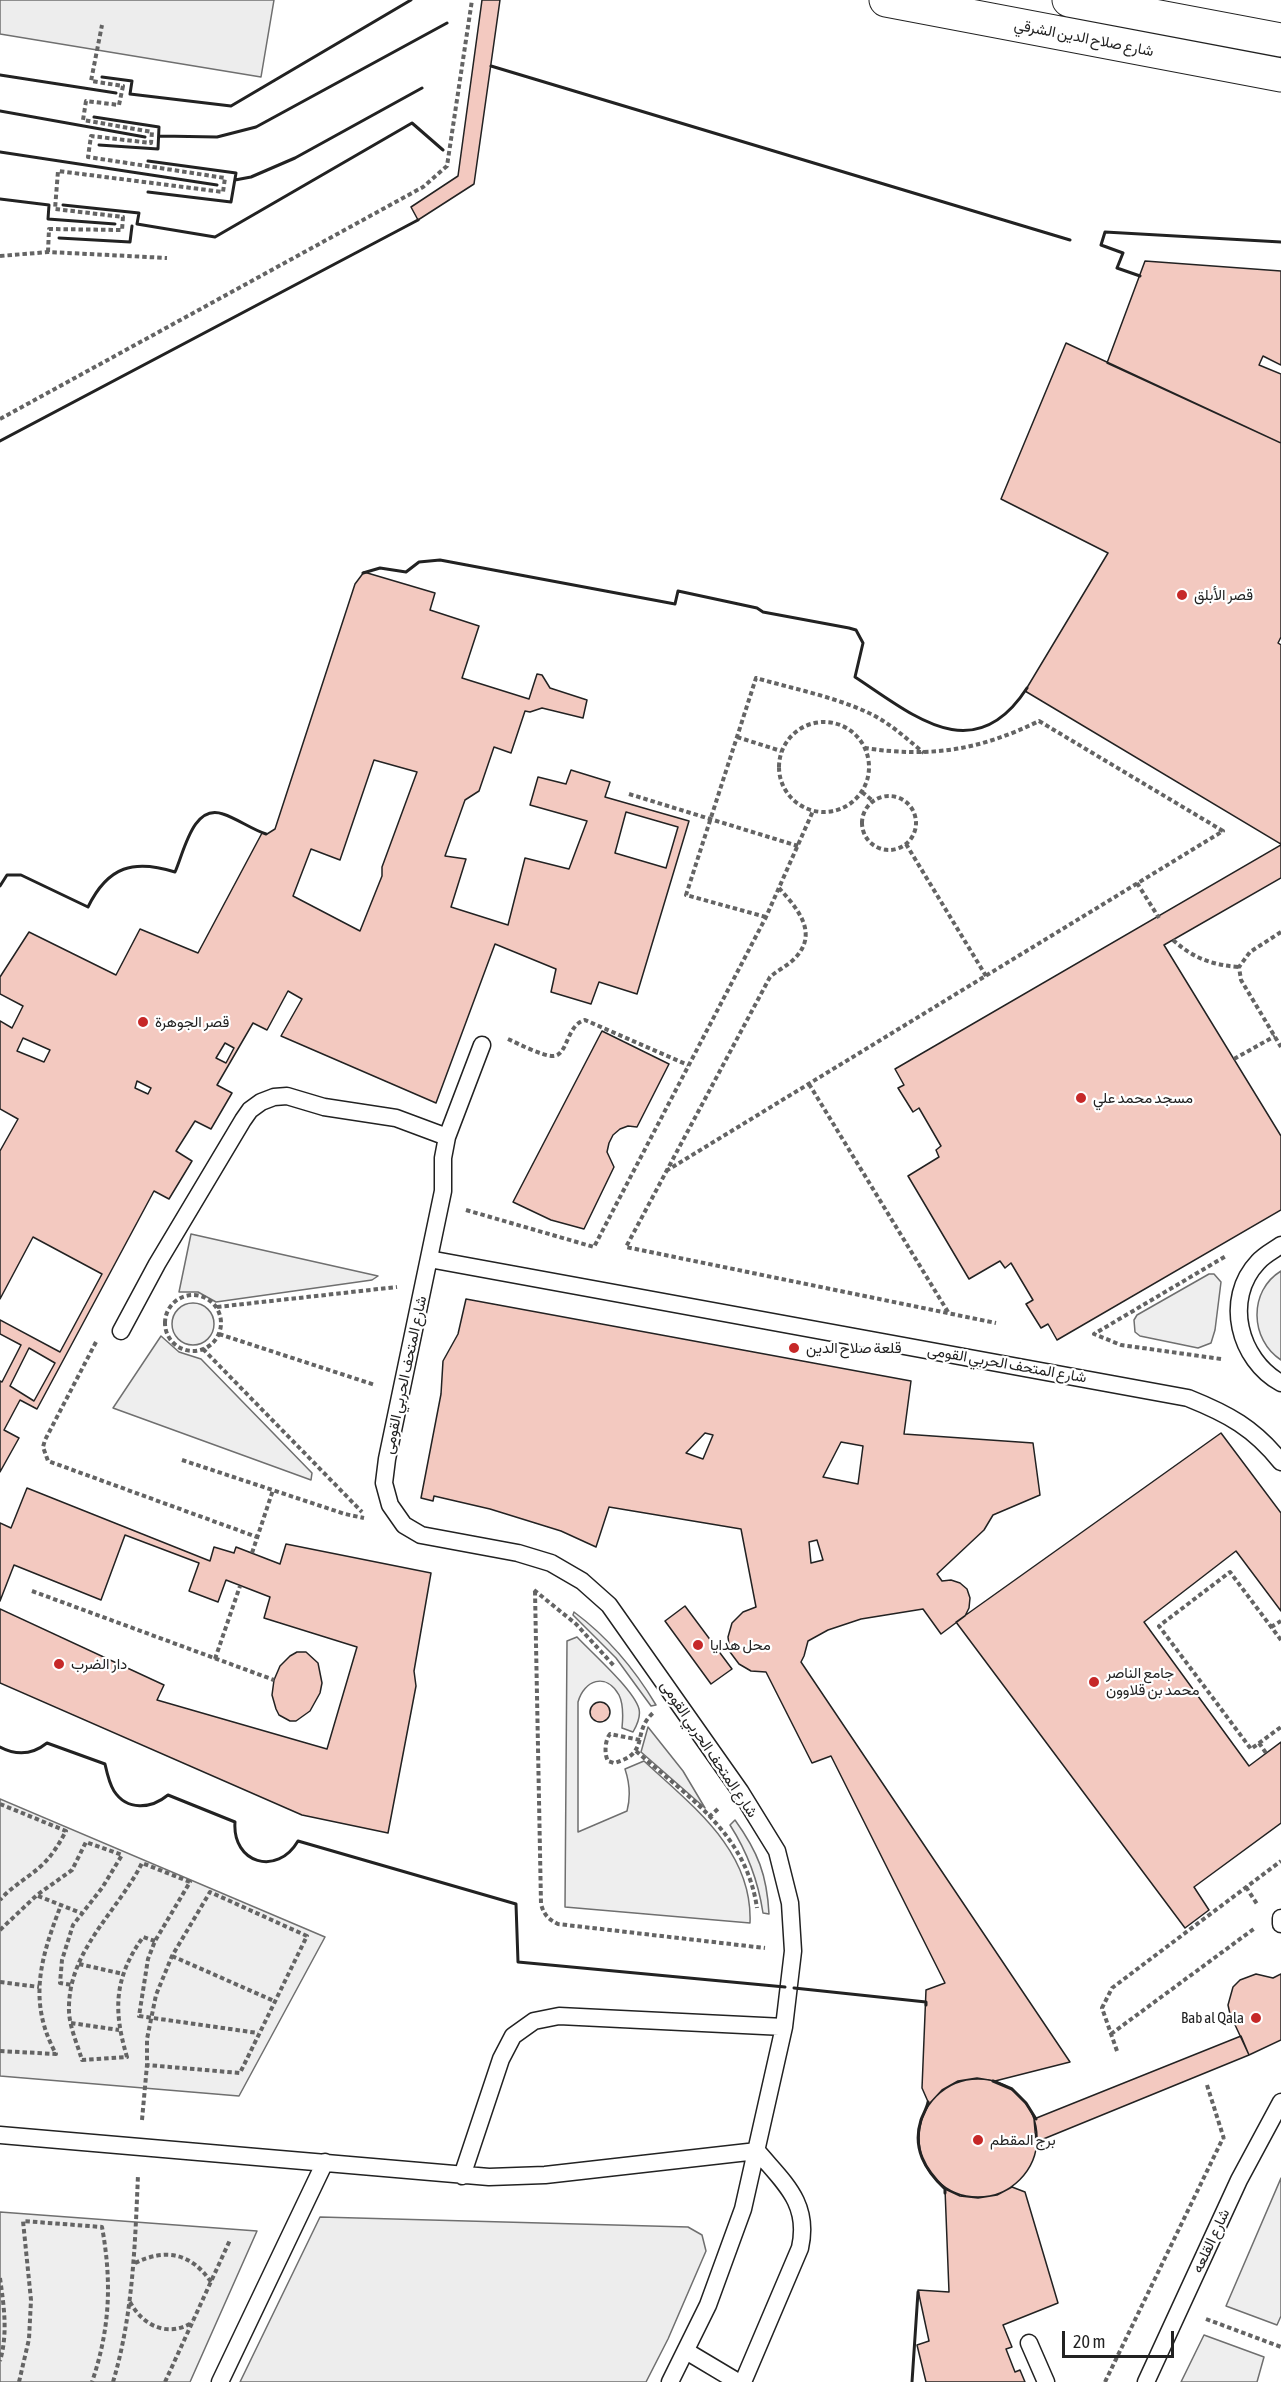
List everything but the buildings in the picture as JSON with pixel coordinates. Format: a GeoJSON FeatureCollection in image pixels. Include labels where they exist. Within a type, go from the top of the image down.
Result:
{"type":"FeatureCollection","features":[{"type":"Feature","properties":{"kind":"main road","name":"شارع صلاح الدين الشرقي"},"geometry":{"type":"LineString","coordinates":[[886,0],[1281,75]]}},
{"type":"Feature","properties":{"kind":"main road"},"geometry":{"type":"LineString","coordinates":[[1061,33],[1069,0],[1281,40]]}},
{"type":"Feature","properties":{"kind":"lane","name":"شارع المتحف الحربي القومى"},"geometry":{"type":"LineString","coordinates":[[482,1045],[447,1137],[443,1158],[444,1180],[441,1202],[384,1483],[390,1505],[404,1525],[421,1536],[518,1552],[551,1563],[582,1581],[609,1605],[740,1791],[777,1851],[790,1903],[793,1951],[784,2027],[758,2151],[743,2209],[727,2257],[670,2382]]}},
{"type":"Feature","properties":{"kind":"lane"},"geometry":{"type":"LineString","coordinates":[[121,1331],[157,1264],[243,1120],[250,1110],[261,1102],[274,1097],[300,1099],[324,1107],[396,1118],[447,1137]]}},
{"type":"Feature","properties":{"kind":"lane"},"geometry":{"type":"LineString","coordinates":[[1281,1245],[1258,1262],[1243,1284],[1238,1310],[1241,1336],[1257,1364],[1281,1383]]}},
{"type":"Feature","properties":{"kind":"lane","name":"شارع المتحف الحربي القومى"},"geometry":{"type":"LineString","coordinates":[[429,1259],[1188,1398],[1221,1411],[1251,1429],[1281,1462]]}},
{"type":"Feature","properties":{"kind":"lane"},"geometry":{"type":"LineString","coordinates":[[1281,1918],[1281,1924]]}},
{"type":"Feature","properties":{"kind":"lane"},"geometry":{"type":"LineString","coordinates":[[462,2176],[501,2059],[513,2036],[534,2021],[559,2016],[784,2027]]}},
{"type":"Feature","properties":{"kind":"lane","name":"شارع القلعه"},"geometry":{"type":"LineString","coordinates":[[1146,2382],[1239,2180],[1281,2102]]}},
{"type":"Feature","properties":{"kind":"lane"},"geometry":{"type":"LineString","coordinates":[[0,2135],[325,2162],[462,2176],[545,2175],[758,2151],[792,2191],[801,2211],[804,2234],[743,2382]]}},
{"type":"Feature","properties":{"kind":"lane"},"geometry":{"type":"LineString","coordinates":[[220,2382],[325,2162]]}},
{"type":"Feature","properties":{"kind":"lane"},"geometry":{"type":"LineString","coordinates":[[1029,2343],[1046,2382]]}},
{"type":"Feature","properties":{"kind":"lane"},"geometry":{"type":"LineString","coordinates":[[686,2351],[738,2382]]}},
{"type":"Feature","properties":{"kind":"path"},"geometry":{"type":"LineString","coordinates":[[0,419],[423,187],[447,166],[472,0]]}},
{"type":"Feature","properties":{"kind":"path"},"geometry":{"type":"LineString","coordinates":[[48,252],[49,229],[122,230],[123,217],[56,209],[58,171],[223,192],[225,178],[88,158],[91,136],[151,142],[152,132],[83,120],[86,101],[119,105],[123,86],[91,81],[102,25]]}},
{"type":"Feature","properties":{"kind":"path"},"geometry":{"type":"LineString","coordinates":[[0,256],[48,252],[167,258]]}},
{"type":"Feature","properties":{"kind":"path"},"geometry":{"type":"LineString","coordinates":[[766,917],[687,895],[756,678],[871,714],[899,731],[924,753]]}},
{"type":"Feature","properties":{"kind":"path"},"geometry":{"type":"LineString","coordinates":[[666,1171],[1223,831],[1039,721],[983,744],[954,750],[924,753],[865,748]]}},
{"type":"Feature","properties":{"kind":"path"},"geometry":{"type":"LineString","coordinates":[[814,722],[830,722],[845,726],[857,735],[865,748],[869,763],[868,778],[862,792],[841,810],[827,813],[798,805],[787,794],[780,781],[778,766],[781,751],[789,738],[800,728],[814,722]]}},
{"type":"Feature","properties":{"kind":"path"},"geometry":{"type":"LineString","coordinates":[[737,737],[781,751]]}},
{"type":"Feature","properties":{"kind":"path"},"geometry":{"type":"LineString","coordinates":[[862,792],[873,801]]}},
{"type":"Feature","properties":{"kind":"path"},"geometry":{"type":"LineString","coordinates":[[629,794],[798,846]]}},
{"type":"Feature","properties":{"kind":"path"},"geometry":{"type":"LineString","coordinates":[[892,796],[902,800],[909,807],[914,816],[915,826],[906,844],[896,849],[886,850],[875,847],[867,840],[862,830],[862,819],[866,809],[873,801],[892,796]]}},
{"type":"Feature","properties":{"kind":"path"},"geometry":{"type":"LineString","coordinates":[[441,1202],[594,1246],[766,917],[813,811]]}},
{"type":"Feature","properties":{"kind":"path"},"geometry":{"type":"LineString","coordinates":[[906,844],[986,976]]}},
{"type":"Feature","properties":{"kind":"path"},"geometry":{"type":"LineString","coordinates":[[1137,883],[1159,918]]}},
{"type":"Feature","properties":{"kind":"path"},"geometry":{"type":"LineString","coordinates":[[779,888],[803,918],[806,940],[795,959],[770,977],[626,1247],[996,1323]]}},
{"type":"Feature","properties":{"kind":"path"},"geometry":{"type":"LineString","coordinates":[[1281,932],[1250,952],[1243,958],[1239,967],[1241,980],[1281,1047]]}},
{"type":"Feature","properties":{"kind":"path"},"geometry":{"type":"LineString","coordinates":[[1173,940],[1187,952],[1203,961],[1221,966],[1239,967]]}},
{"type":"Feature","properties":{"kind":"path"},"geometry":{"type":"LineString","coordinates":[[482,1045],[484,1039],[494,1034],[547,1055],[556,1056],[561,1052],[573,1028],[578,1022],[585,1020],[688,1065]]}},
{"type":"Feature","properties":{"kind":"path"},"geometry":{"type":"LineString","coordinates":[[1234,1059],[1275,1036]]}},
{"type":"Feature","properties":{"kind":"path"},"geometry":{"type":"LineString","coordinates":[[809,1084],[948,1313]]}},
{"type":"Feature","properties":{"kind":"path"},"geometry":{"type":"LineString","coordinates":[[1232,1252],[1094,1334],[1121,1345],[1257,1364]]}},
{"type":"Feature","properties":{"kind":"path"},"geometry":{"type":"LineString","coordinates":[[217,1307],[424,1284]]}},
{"type":"Feature","properties":{"kind":"path"},"geometry":{"type":"LineString","coordinates":[[196,1294],[217,1307],[220,1316],[219,1334],[203,1349],[190,1351],[178,1347],[170,1338],[166,1327],[167,1314],[173,1303],[183,1296],[196,1294]]}},
{"type":"Feature","properties":{"kind":"path"},"geometry":{"type":"LineString","coordinates":[[219,1334],[401,1393]]}},
{"type":"Feature","properties":{"kind":"path"},"geometry":{"type":"LineString","coordinates":[[98,1338],[45,1440],[43,1447],[48,1461],[257,1537]]}},
{"type":"Feature","properties":{"kind":"path"},"geometry":{"type":"LineString","coordinates":[[182,1460],[345,1514],[368,1518],[203,1349]]}},
{"type":"Feature","properties":{"kind":"path"},"geometry":{"type":"LineString","coordinates":[[252,1553],[273,1490]]}},
{"type":"Feature","properties":{"kind":"path"},"geometry":{"type":"LineString","coordinates":[[1281,1640],[1230,1572],[1159,1626],[1251,1749],[1281,1727]]}},
{"type":"Feature","properties":{"kind":"path"},"geometry":{"type":"LineString","coordinates":[[215,1659],[240,1586]]}},
{"type":"Feature","properties":{"kind":"path"},"geometry":{"type":"LineString","coordinates":[[528,1587],[576,1624],[617,1670]]}},
{"type":"Feature","properties":{"kind":"path"},"geometry":{"type":"LineString","coordinates":[[535,1591],[540,1892],[543,1913],[549,1920],[558,1924],[793,1951]]}},
{"type":"Feature","properties":{"kind":"path"},"geometry":{"type":"LineString","coordinates":[[32,1592],[274,1680]]}},
{"type":"Feature","properties":{"kind":"path"},"geometry":{"type":"LineString","coordinates":[[1271,1627],[1281,1621]]}},
{"type":"Feature","properties":{"kind":"path"},"geometry":{"type":"LineString","coordinates":[[640,1740],[613,1734],[607,1738],[606,1757],[611,1763],[632,1757],[636,1751],[640,1740],[645,1722],[658,1709],[677,1702]]}},
{"type":"Feature","properties":{"kind":"path"},"geometry":{"type":"LineString","coordinates":[[645,1708],[657,1723]]}},
{"type":"Feature","properties":{"kind":"path"},"geometry":{"type":"LineString","coordinates":[[1259,1743],[1266,1753]]}},
{"type":"Feature","properties":{"kind":"path"},"geometry":{"type":"LineString","coordinates":[[636,1751],[725,1832],[738,1849],[747,1868],[754,1888],[757,1908]]}},
{"type":"Feature","properties":{"kind":"path"},"geometry":{"type":"LineString","coordinates":[[712,1799],[718,1809]]}},
{"type":"Feature","properties":{"kind":"path"},"geometry":{"type":"LineString","coordinates":[[0,1804],[66,1831],[55,1851],[40,1867],[1,1898]]}},
{"type":"Feature","properties":{"kind":"path"},"geometry":{"type":"LineString","coordinates":[[0,1930],[37,1895],[72,1870],[86,1842],[122,1855],[102,1888],[74,1924],[62,1960],[60,1983],[72,1985]]}},
{"type":"Feature","properties":{"kind":"path"},"geometry":{"type":"LineString","coordinates":[[1117,2050],[1102,2008],[1112,1988],[1281,1861]]}},
{"type":"Feature","properties":{"kind":"path"},"geometry":{"type":"LineString","coordinates":[[154,1941],[143,1937],[123,1974],[117,2014],[127,2057],[82,2060],[71,2023],[69,2006],[72,1985],[79,1964],[95,1932],[131,1885],[142,1863],[190,1882],[154,1941],[148,1959],[139,2016],[258,2033]]}},
{"type":"Feature","properties":{"kind":"path"},"geometry":{"type":"LineString","coordinates":[[112,2382],[120,2358],[134,2263],[150,2018],[156,1995],[172,1956],[210,1892],[307,1936],[240,2073],[147,2065]]}},
{"type":"Feature","properties":{"kind":"path"},"geometry":{"type":"LineString","coordinates":[[37,1895],[81,1913]]}},
{"type":"Feature","properties":{"kind":"path"},"geometry":{"type":"LineString","coordinates":[[0,2051],[56,2054],[45,2035],[39,1987],[45,1948],[61,1905]]}},
{"type":"Feature","properties":{"kind":"path"},"geometry":{"type":"LineString","coordinates":[[1111,2034],[1237,1940]]}},
{"type":"Feature","properties":{"kind":"path"},"geometry":{"type":"LineString","coordinates":[[172,1956],[274,2001]]}},
{"type":"Feature","properties":{"kind":"path"},"geometry":{"type":"LineString","coordinates":[[79,1964],[123,1974]]}},
{"type":"Feature","properties":{"kind":"path"},"geometry":{"type":"LineString","coordinates":[[0,1982],[39,1987]]}},
{"type":"Feature","properties":{"kind":"path"},"geometry":{"type":"LineString","coordinates":[[71,2023],[119,2030]]}},
{"type":"Feature","properties":{"kind":"path"},"geometry":{"type":"LineString","coordinates":[[1206,2085],[1239,2180]]}},
{"type":"Feature","properties":{"kind":"path"},"geometry":{"type":"LineString","coordinates":[[1105,2382],[1224,2136]]}},
{"type":"Feature","properties":{"kind":"path"},"geometry":{"type":"LineString","coordinates":[[19,2382],[28,2338],[31,2300],[23,2221],[102,2227],[108,2259],[110,2295],[105,2331],[92,2382]]}},
{"type":"Feature","properties":{"kind":"path"},"geometry":{"type":"LineString","coordinates":[[165,2382],[230,2240]]}},
{"type":"Feature","properties":{"kind":"path"},"geometry":{"type":"LineString","coordinates":[[134,2263],[148,2256],[163,2254],[177,2256],[197,2266],[212,2283]]}},
{"type":"Feature","properties":{"kind":"path"},"geometry":{"type":"LineString","coordinates":[[0,2278],[6,2323],[0,2361]]}},
{"type":"Feature","properties":{"kind":"path"},"geometry":{"type":"LineString","coordinates":[[130,2301],[136,2313],[146,2322],[158,2328],[171,2330],[184,2328],[194,2321]]}},
{"type":"Feature","properties":{"kind":"path"},"geometry":{"type":"LineString","coordinates":[[1180,2309],[1281,2347]]}},
{"type":"Feature","properties":{"kind":"shaded area"},"geometry":{"type":"Polygon","coordinates":[[[0,0],[274,0],[261,77],[0,34],[0,0]]]}},
{"type":"Feature","properties":{"kind":"shaded area"},"geometry":{"type":"Polygon","coordinates":[[[191,1234],[378,1276],[372,1280],[216,1302],[198,1292],[179,1292],[191,1234]]]}},
{"type":"Feature","properties":{"kind":"shaded area"},"geometry":{"type":"Polygon","coordinates":[[[1281,1271],[1281,1360],[1263,1340],[1257,1315],[1258,1303],[1263,1291],[1270,1280],[1281,1271]]]}},
{"type":"Feature","properties":{"kind":"shaded area"},"geometry":{"type":"Polygon","coordinates":[[[1209,1274],[1214,1274],[1221,1282],[1215,1330],[1211,1343],[1198,1348],[1140,1336],[1135,1332],[1134,1320],[1137,1315],[1209,1274]]]}},
{"type":"Feature","properties":{"kind":"shaded area"},"geometry":{"type":"Polygon","coordinates":[[[193,1303],[201,1304],[208,1309],[213,1316],[213,1332],[208,1339],[201,1344],[193,1345],[185,1344],[178,1339],[173,1332],[172,1324],[173,1316],[178,1309],[185,1304],[193,1303]]]}},
{"type":"Feature","properties":{"kind":"shaded area"},"geometry":{"type":"Polygon","coordinates":[[[161,1336],[179,1352],[201,1359],[312,1473],[311,1480],[113,1408],[161,1336]]]}},
{"type":"Feature","properties":{"kind":"shaded area"},"geometry":{"type":"Polygon","coordinates":[[[574,1612],[620,1654],[656,1705],[651,1706],[616,1658],[573,1615],[574,1612]]]}},
{"type":"Feature","properties":{"kind":"shaded area"},"geometry":{"type":"Polygon","coordinates":[[[577,1637],[621,1682],[636,1701],[639,1709],[638,1721],[633,1732],[622,1728],[621,1699],[608,1683],[602,1681],[590,1684],[581,1694],[578,1702],[578,1832],[627,1811],[629,1790],[625,1769],[644,1761],[699,1813],[730,1852],[741,1873],[748,1897],[750,1923],[565,1907],[567,1641],[577,1637]]]}},
{"type":"Feature","properties":{"kind":"shaded area"},"geometry":{"type":"Polygon","coordinates":[[[648,1727],[683,1771],[705,1808],[641,1752],[648,1727]]]}},
{"type":"Feature","properties":{"kind":"shaded area"},"geometry":{"type":"Polygon","coordinates":[[[0,1799],[325,1937],[239,2096],[0,2076],[0,1799]]]}},
{"type":"Feature","properties":{"kind":"shaded area"},"geometry":{"type":"Polygon","coordinates":[[[735,1820],[760,1864],[766,1887],[769,1914],[763,1913],[751,1867],[730,1825],[735,1820]]]}},
{"type":"Feature","properties":{"kind":"shaded area"},"geometry":{"type":"Polygon","coordinates":[[[1281,2178],[1281,2316],[1277,2325],[1226,2306],[1281,2178]]]}},
{"type":"Feature","properties":{"kind":"shaded area"},"geometry":{"type":"Polygon","coordinates":[[[0,2212],[257,2231],[190,2382],[0,2382],[0,2212]]]}},
{"type":"Feature","properties":{"kind":"shaded area"},"geometry":{"type":"Polygon","coordinates":[[[320,2217],[688,2227],[702,2235],[706,2251],[668,2339],[646,2382],[240,2382],[320,2217]]]}},
{"type":"Feature","properties":{"kind":"shaded area"},"geometry":{"type":"Polygon","coordinates":[[[1204,2335],[1264,2357],[1257,2382],[1181,2382],[1204,2335]]]}},
{"type":"Feature","properties":{"kind":"wall"},"geometry":{"type":"LineString","coordinates":[[102,77],[132,81],[130,94],[231,106],[411,0]]}},
{"type":"Feature","properties":{"kind":"wall"},"geometry":{"type":"LineString","coordinates":[[160,136],[217,137],[256,127],[447,23]]}},
{"type":"Feature","properties":{"kind":"wall"},"geometry":{"type":"LineString","coordinates":[[491,66],[1070,240]]}},
{"type":"Feature","properties":{"kind":"wall"},"geometry":{"type":"LineString","coordinates":[[0,75],[116,93]]}},
{"type":"Feature","properties":{"kind":"wall"},"geometry":{"type":"LineString","coordinates":[[235,180],[251,177],[295,158],[422,88]]}},
{"type":"Feature","properties":{"kind":"wall"},"geometry":{"type":"LineString","coordinates":[[0,111],[145,137]]}},
{"type":"Feature","properties":{"kind":"wall"},"geometry":{"type":"LineString","coordinates":[[94,117],[159,127],[158,149],[99,145]]}},
{"type":"Feature","properties":{"kind":"wall"},"geometry":{"type":"LineString","coordinates":[[63,205],[139,213],[137,224],[215,237],[412,123],[443,150]]}},
{"type":"Feature","properties":{"kind":"wall"},"geometry":{"type":"LineString","coordinates":[[0,152],[217,185]]}},
{"type":"Feature","properties":{"kind":"wall"},"geometry":{"type":"LineString","coordinates":[[148,161],[236,173],[231,202],[148,192]]}},
{"type":"Feature","properties":{"kind":"wall"},"geometry":{"type":"LineString","coordinates":[[0,199],[49,205],[48,219],[115,224]]}},
{"type":"Feature","properties":{"kind":"wall"},"geometry":{"type":"LineString","coordinates":[[0,441],[418,220]]}},
{"type":"Feature","properties":{"kind":"wall"},"geometry":{"type":"LineString","coordinates":[[59,238],[130,242],[132,226]]}},
{"type":"Feature","properties":{"kind":"wall"},"geometry":{"type":"LineString","coordinates":[[1140,276],[1117,268],[1123,253],[1101,245],[1105,232],[1281,242]]}},
{"type":"Feature","properties":{"kind":"wall"},"geometry":{"type":"LineString","coordinates":[[363,573],[380,568],[406,572],[419,562],[440,560],[675,604],[678,591],[757,608],[763,612],[849,628],[856,630],[863,643],[855,677],[921,719],[943,727],[965,731],[986,726],[1007,713],[1027,688]]}},
{"type":"Feature","properties":{"kind":"wall"},"geometry":{"type":"LineString","coordinates":[[0,886],[7,875],[21,875],[88,907],[104,882],[124,869],[147,866],[175,872],[191,831],[204,816],[213,813],[223,814],[266,834]]}},
{"type":"Feature","properties":{"kind":"wall"},"geometry":{"type":"LineString","coordinates":[[0,1747],[12,1752],[24,1753],[36,1750],[47,1743],[105,1764],[112,1788],[126,1802],[132,1805],[147,1805],[168,1795],[235,1822],[236,1836],[241,1847],[248,1856],[258,1860],[268,1862],[279,1859],[298,1841],[516,1904],[518,1962],[785,1987]]}},
{"type":"Feature","properties":{"kind":"wall"},"geometry":{"type":"LineString","coordinates":[[794,1988],[926,2002],[926,2005]]}},
{"type":"Feature","properties":{"kind":"wall"},"geometry":{"type":"LineString","coordinates":[[993,2081],[1012,2089],[1026,2103],[1036,2119]]}},
{"type":"Feature","properties":{"kind":"wall"},"geometry":{"type":"LineString","coordinates":[[928,2102],[919,2130],[919,2149],[926,2166],[945,2189],[945,2193]]}},
{"type":"Feature","properties":{"kind":"wall"},"geometry":{"type":"LineString","coordinates":[[912,2382],[918,2292]]}},
{"type":"Feature","properties":{"kind":"place","name":"قصر الأبلق"},"geometry":{"type":"Point","coordinates":[1182,595]}},
{"type":"Feature","properties":{"kind":"place","name":"قصر الجوهرة"},"geometry":{"type":"Point","coordinates":[143,1022]}},
{"type":"Feature","properties":{"kind":"place","name":"مسجد محمد علي"},"geometry":{"type":"Point","coordinates":[1081,1098]}},
{"type":"Feature","properties":{"kind":"place","name":"قلعة صلاح الدين"},"geometry":{"type":"Point","coordinates":[794,1348]}},
{"type":"Feature","properties":{"kind":"place","name":"محل هدايا"},"geometry":{"type":"Point","coordinates":[698,1645]}},
{"type":"Feature","properties":{"kind":"place","name":"دار الضرب"},"geometry":{"type":"Point","coordinates":[59,1664]}},
{"type":"Feature","properties":{"kind":"place","name":"جامع الناصر محمد بن قلاوون"},"geometry":{"type":"Point","coordinates":[1094,1682]}},
{"type":"Feature","properties":{"kind":"place","name":"Bab al Qala"},"geometry":{"type":"Point","coordinates":[1256,2018]}},
{"type":"Feature","properties":{"kind":"place","name":"برج المقطم"},"geometry":{"type":"Point","coordinates":[978,2140]}}]}
